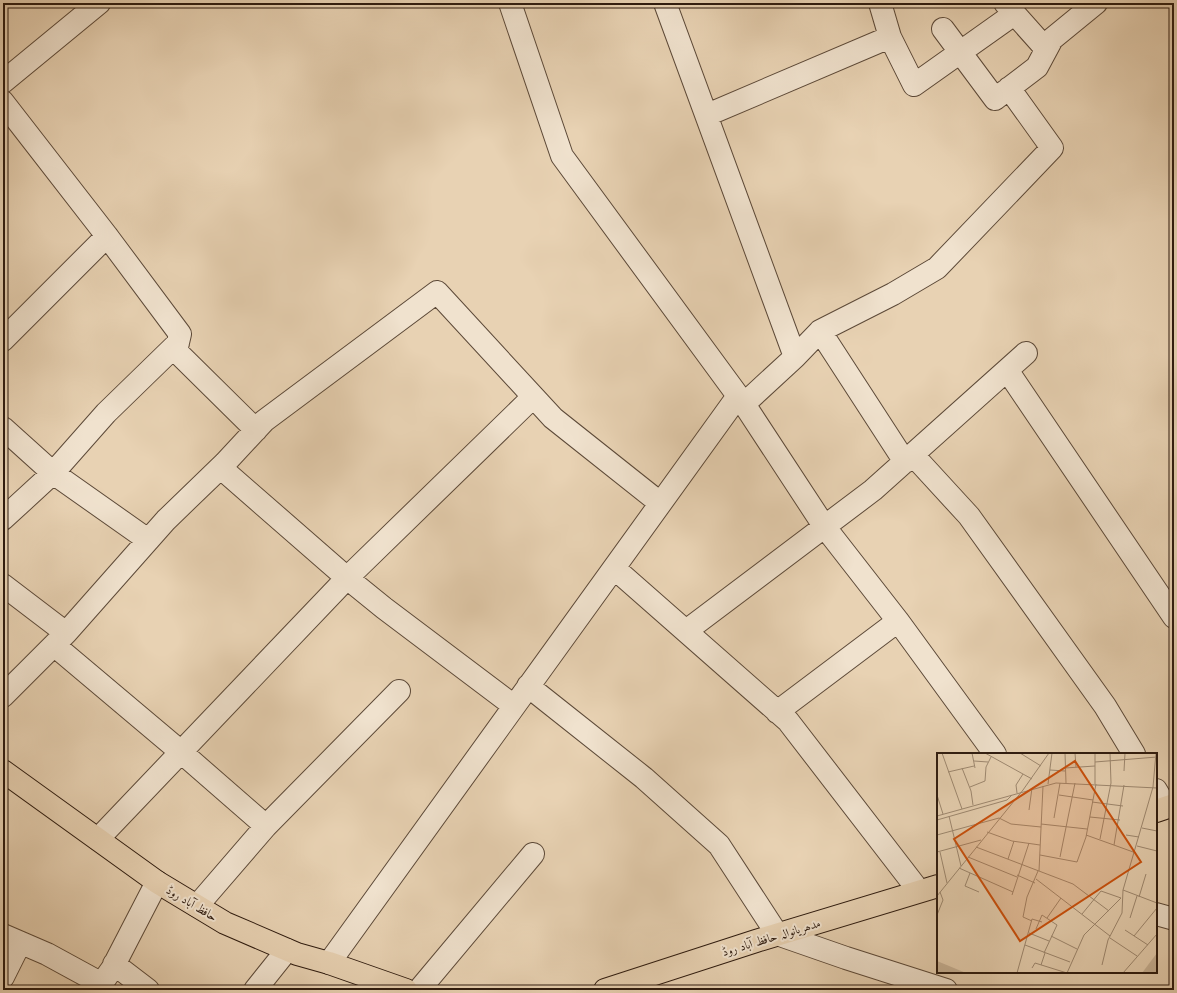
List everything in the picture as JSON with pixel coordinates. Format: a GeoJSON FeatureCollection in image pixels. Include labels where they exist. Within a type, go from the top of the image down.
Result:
{"type":"FeatureCollection","features":[{"type":"Feature","properties":{"kind":"main road","name":"حافظ آباد روڈ"},"geometry":{"type":"LineString","coordinates":[[3,771],[157,882],[225,923],[297,954],[329,963],[406,990]]}},
{"type":"Feature","properties":{"kind":"main road","name":"مدھریانوالہ حافظ آباد روڈ"},"geometry":{"type":"LineString","coordinates":[[605,990],[777,934],[929,888]]}},
{"type":"Feature","properties":{"kind":"street"},"geometry":{"type":"LineString","coordinates":[[3,82],[99,3]]}},
{"type":"Feature","properties":{"kind":"street"},"geometry":{"type":"LineString","coordinates":[[510,3],[562,156],[741,400],[824,526],[898,621],[994,753]]}},
{"type":"Feature","properties":{"kind":"street"},"geometry":{"type":"LineString","coordinates":[[666,3],[795,357]]}},
{"type":"Feature","properties":{"kind":"street"},"geometry":{"type":"LineString","coordinates":[[880,3],[890,37],[914,85],[960,52],[1010,8],[1046,50]]}},
{"type":"Feature","properties":{"kind":"street"},"geometry":{"type":"LineString","coordinates":[[943,29],[995,99],[1037,67],[1052,39],[1085,6]]}},
{"type":"Feature","properties":{"kind":"street"},"geometry":{"type":"LineString","coordinates":[[707,115],[890,37]]}},
{"type":"Feature","properties":{"kind":"street"},"geometry":{"type":"LineString","coordinates":[[329,963],[660,503],[741,400],[795,357],[820,331],[893,294],[937,268],[1052,148],[1009,88]]}},
{"type":"Feature","properties":{"kind":"street"},"geometry":{"type":"LineString","coordinates":[[3,102],[107,236],[180,334],[176,351],[256,430]]}},
{"type":"Feature","properties":{"kind":"street"},"geometry":{"type":"LineString","coordinates":[[3,340],[107,236]]}},
{"type":"Feature","properties":{"kind":"street"},"geometry":{"type":"LineString","coordinates":[[3,696],[60,639],[166,520],[221,468],[264,421],[437,292],[553,418],[660,503]]}},
{"type":"Feature","properties":{"kind":"street"},"geometry":{"type":"LineString","coordinates":[[820,331],[909,458],[969,516],[1105,706],[1133,753]]}},
{"type":"Feature","properties":{"kind":"street"},"geometry":{"type":"LineString","coordinates":[[3,520],[52,473],[106,413],[178,343]]}},
{"type":"Feature","properties":{"kind":"street"},"geometry":{"type":"LineString","coordinates":[[686,631],[873,490],[1026,353]]}},
{"type":"Feature","properties":{"kind":"street"},"geometry":{"type":"LineString","coordinates":[[1007,370],[1174,617]]}},
{"type":"Feature","properties":{"kind":"street"},"geometry":{"type":"LineString","coordinates":[[98,839],[347,578],[533,397]]}},
{"type":"Feature","properties":{"kind":"street"},"geometry":{"type":"LineString","coordinates":[[3,428],[52,473],[148,540]]}},
{"type":"Feature","properties":{"kind":"street"},"geometry":{"type":"LineString","coordinates":[[221,468],[347,578],[384,608],[514,706]]}},
{"type":"Feature","properties":{"kind":"street"},"geometry":{"type":"LineString","coordinates":[[614,568],[788,722],[929,888]]}},
{"type":"Feature","properties":{"kind":"street"},"geometry":{"type":"LineString","coordinates":[[3,585],[181,752],[266,826]]}},
{"type":"Feature","properties":{"kind":"street"},"geometry":{"type":"LineString","coordinates":[[778,712],[898,621]]}},
{"type":"Feature","properties":{"kind":"street"},"geometry":{"type":"LineString","coordinates":[[528,686],[644,778],[719,845],[777,934],[946,990]]}},
{"type":"Feature","properties":{"kind":"street"},"geometry":{"type":"LineString","coordinates":[[197,906],[266,826],[399,691]]}},
{"type":"Feature","properties":{"kind":"street"},"geometry":{"type":"LineString","coordinates":[[419,990],[533,854]]}},
{"type":"Feature","properties":{"kind":"street"},"geometry":{"type":"LineString","coordinates":[[3,977],[11,939],[47,954],[100,987],[114,964],[157,882]]}},
{"type":"Feature","properties":{"kind":"street"},"geometry":{"type":"LineString","coordinates":[[1157,914],[1174,919]]}},
{"type":"Feature","properties":{"kind":"street"},"geometry":{"type":"LineString","coordinates":[[255,990],[287,950]]}},
{"type":"Feature","properties":{"kind":"street"},"geometry":{"type":"LineString","coordinates":[[114,964],[148,990]]}}]}
